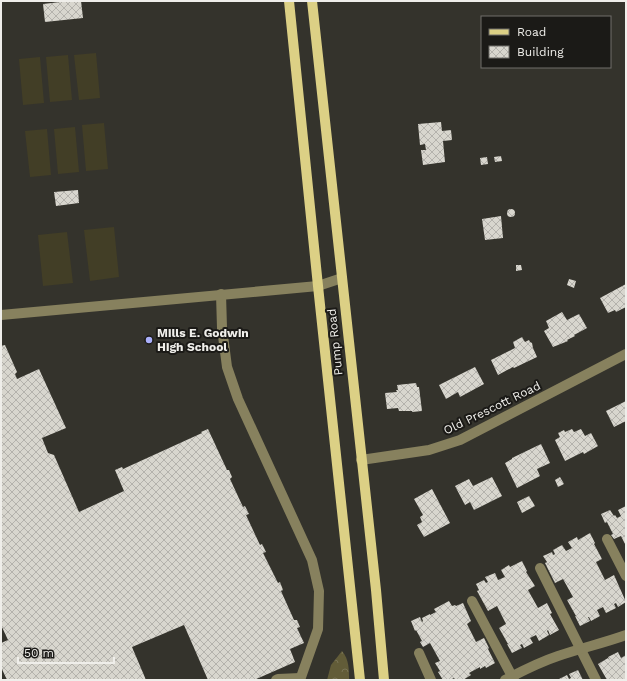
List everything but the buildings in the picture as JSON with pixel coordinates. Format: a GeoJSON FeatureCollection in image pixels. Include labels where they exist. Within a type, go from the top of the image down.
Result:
{"type":"FeatureCollection","features":[{"type":"Feature","properties":{"kind":"main road","name":"Pump Road"},"geometry":{"type":"LineString","coordinates":[[289,1],[360,680]]}},
{"type":"Feature","properties":{"kind":"main road","name":"Pump Road"},"geometry":{"type":"LineString","coordinates":[[312,1],[376,590],[384,680]]}},
{"type":"Feature","properties":{"kind":"street"},"geometry":{"type":"LineString","coordinates":[[1,315],[318,286],[342,278]]}},
{"type":"Feature","properties":{"kind":"street"},"geometry":{"type":"LineString","coordinates":[[222,294],[222,328],[227,367],[238,400],[312,560],[319,591],[318,629],[300,679],[276,680]]}},
{"type":"Feature","properties":{"kind":"street","name":"Old Prescott Road"},"geometry":{"type":"LineString","coordinates":[[361,460],[429,450],[460,440],[626,354]]}},
{"type":"Feature","properties":{"kind":"street"},"geometry":{"type":"LineString","coordinates":[[607,539],[626,576]]}},
{"type":"Feature","properties":{"kind":"street"},"geometry":{"type":"LineString","coordinates":[[540,568],[596,680]]}},
{"type":"Feature","properties":{"kind":"street"},"geometry":{"type":"LineString","coordinates":[[472,601],[510,679],[557,656],[612,640],[626,634]]}},
{"type":"Feature","properties":{"kind":"street"},"geometry":{"type":"LineString","coordinates":[[419,653],[431,680]]}},
{"type":"Feature","properties":{"kind":"shaded area"},"geometry":{"type":"Polygon","coordinates":[[[96,53],[100,98],[79,100],[74,55],[96,53]]]}},
{"type":"Feature","properties":{"kind":"shaded area"},"geometry":{"type":"Polygon","coordinates":[[[68,55],[72,100],[50,102],[46,57],[68,55]]]}},
{"type":"Feature","properties":{"kind":"shaded area"},"geometry":{"type":"Polygon","coordinates":[[[40,57],[44,103],[23,105],[19,59],[40,57]]]}},
{"type":"Feature","properties":{"kind":"shaded area"},"geometry":{"type":"Polygon","coordinates":[[[104,123],[108,169],[86,171],[82,125],[104,123]]]}},
{"type":"Feature","properties":{"kind":"shaded area"},"geometry":{"type":"Polygon","coordinates":[[[75,127],[79,172],[58,174],[54,129],[75,127]]]}},
{"type":"Feature","properties":{"kind":"shaded area"},"geometry":{"type":"Polygon","coordinates":[[[47,129],[51,175],[30,177],[25,131],[47,129]]]}},
{"type":"Feature","properties":{"kind":"shaded area"},"geometry":{"type":"Polygon","coordinates":[[[114,227],[119,277],[90,281],[84,230],[114,227]]]}},
{"type":"Feature","properties":{"kind":"shaded area"},"geometry":{"type":"Polygon","coordinates":[[[67,232],[73,283],[43,286],[38,235],[67,232]]]}},
{"type":"Feature","properties":{"kind":"green space"},"geometry":{"type":"Polygon","coordinates":[[[342,651],[349,669],[349,680],[327,680],[331,665],[342,651]]]}},
{"type":"Feature","properties":{"kind":"place","name":"Mills E. Godwin High School"},"geometry":{"type":"Point","coordinates":[149,340]}}]}
